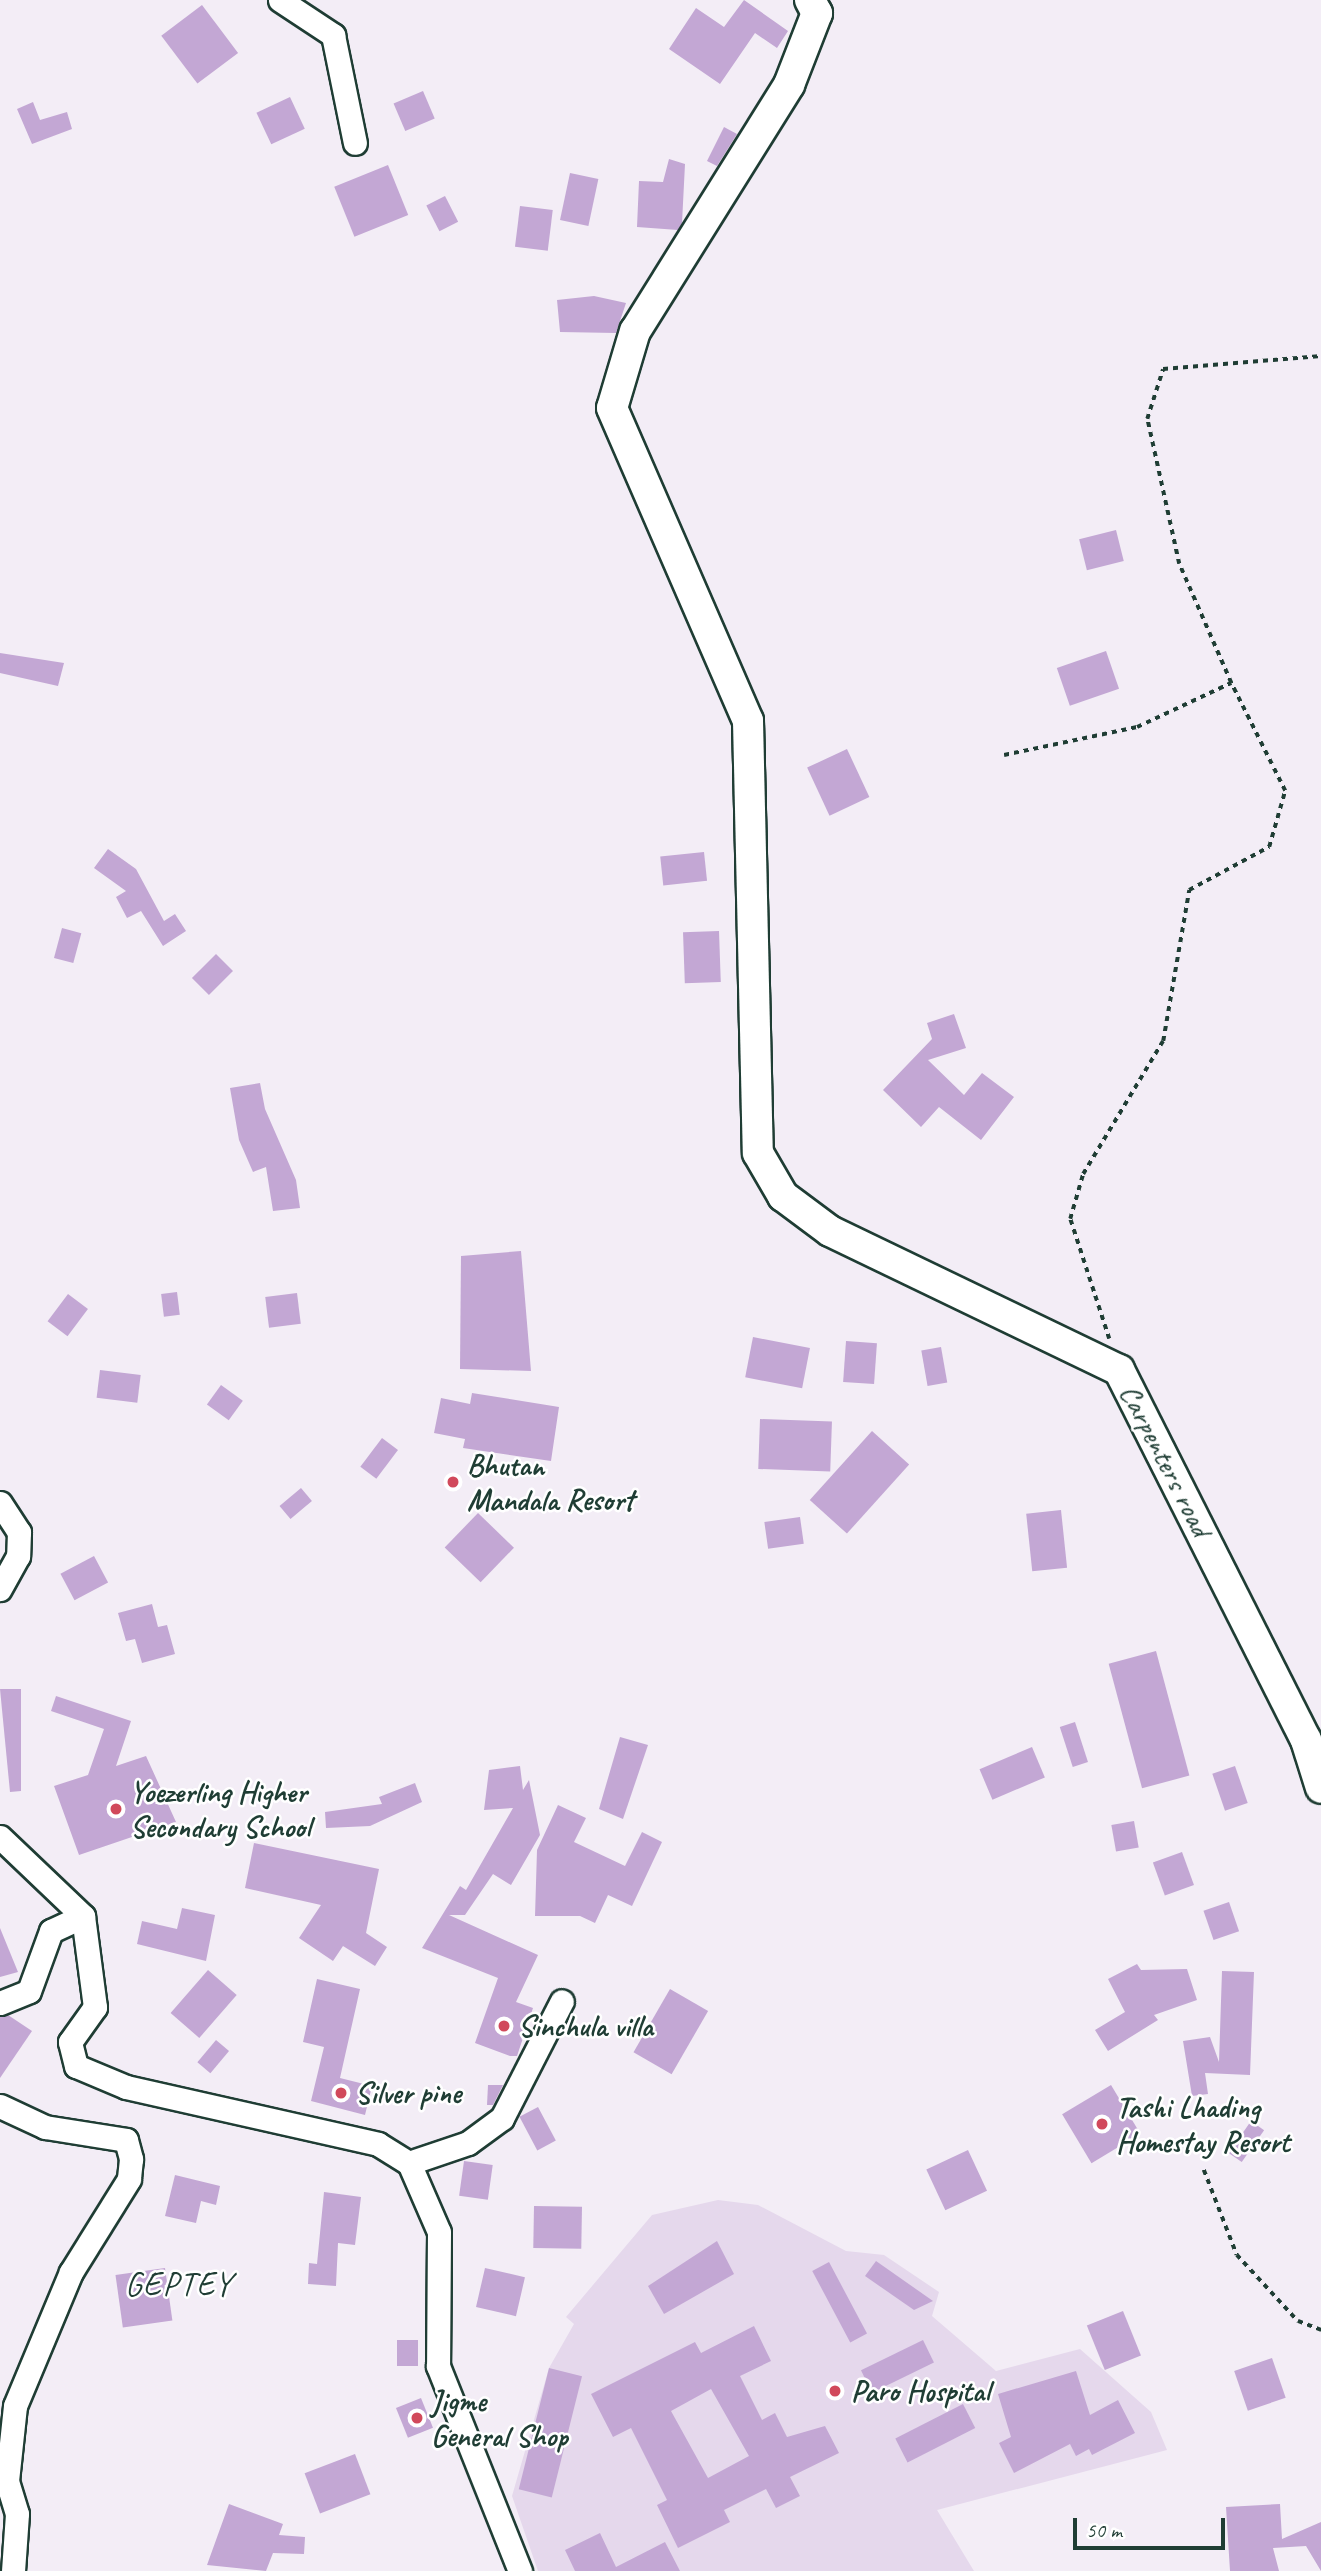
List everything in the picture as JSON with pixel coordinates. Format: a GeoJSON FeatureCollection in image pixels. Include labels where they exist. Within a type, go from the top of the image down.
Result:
{"type":"FeatureCollection","features":[{"type":"Feature","properties":{"kind":"street"},"geometry":{"type":"LineString","coordinates":[[280,0],[332,35],[355,143]]}},
{"type":"Feature","properties":{"kind":"street","name":"Carpenters road"},"geometry":{"type":"LineString","coordinates":[[810,0],[817,13],[789,85],[635,331],[612,408],[748,721],[758,1153],[783,1196],[830,1231],[1119,1370],[1306,1740],[1321,1788]]}},
{"type":"Feature","properties":{"kind":"street"},"geometry":{"type":"LineString","coordinates":[[0,1503],[19,1532],[14,1566],[0,1589]]}},
{"type":"Feature","properties":{"kind":"street"},"geometry":{"type":"LineString","coordinates":[[0,1837],[83,1916],[95,2007],[70,2042],[76,2066],[127,2087],[377,2144],[409,2163],[439,2232],[438,2366],[520,2571]]}},
{"type":"Feature","properties":{"kind":"street"},"geometry":{"type":"LineString","coordinates":[[0,2003],[29,1992],[51,1931],[83,1916]]}},
{"type":"Feature","properties":{"kind":"street"},"geometry":{"type":"LineString","coordinates":[[409,2163],[468,2143],[502,2118],[562,2001]]}},
{"type":"Feature","properties":{"kind":"street"},"geometry":{"type":"LineString","coordinates":[[0,2106],[45,2127],[126,2140],[131,2159],[129,2179],[71,2272],[15,2406],[3,2487],[17,2514],[13,2571]]}},
{"type":"Feature","properties":{"kind":"path"},"geometry":{"type":"LineString","coordinates":[[1119,1370],[1070,1219],[1083,1174],[1163,1041],[1189,890],[1269,847],[1285,790],[1231,684],[1180,564],[1147,419],[1163,369],[1321,356]]}},
{"type":"Feature","properties":{"kind":"path"},"geometry":{"type":"LineString","coordinates":[[1004,755],[1138,727],[1231,684]]}},
{"type":"Feature","properties":{"kind":"path"},"geometry":{"type":"LineString","coordinates":[[1204,2170],[1237,2255],[1298,2321],[1321,2330]]}},
{"type":"Feature","properties":{"kind":"shaded area","name":"Paro Hospital"},"geometry":{"type":"Polygon","coordinates":[[[718,2200],[758,2205],[846,2251],[884,2255],[939,2292],[932,2316],[996,2371],[1080,2349],[1151,2412],[1167,2450],[937,2510],[974,2571],[538,2571],[512,2496],[549,2368],[574,2324],[566,2317],[652,2215],[718,2200]]]}},
{"type":"Feature","properties":{"kind":"building"},"geometry":{"type":"Polygon","coordinates":[[[744,0],[788,31],[777,48],[755,33],[720,84],[669,49],[696,8],[724,27],[744,0]]]}},
{"type":"Feature","properties":{"kind":"building"},"geometry":{"type":"Polygon","coordinates":[[[202,5],[238,53],[197,84],[161,36],[202,5]]]}},
{"type":"Feature","properties":{"kind":"building"},"geometry":{"type":"Polygon","coordinates":[[[423,91],[435,119],[405,131],[394,104],[423,91]]]}},
{"type":"Feature","properties":{"kind":"building"},"geometry":{"type":"Polygon","coordinates":[[[290,97],[305,129],[271,144],[256,113],[290,97]]]}},
{"type":"Feature","properties":{"kind":"building"},"geometry":{"type":"Polygon","coordinates":[[[33,102],[40,120],[67,112],[72,129],[32,144],[17,109],[33,102]]]}},
{"type":"Feature","properties":{"kind":"building"},"geometry":{"type":"Polygon","coordinates":[[[724,127],[737,134],[717,166],[707,161],[724,127]]]}},
{"type":"Feature","properties":{"kind":"building"},"geometry":{"type":"Polygon","coordinates":[[[669,159],[685,164],[682,223],[678,230],[637,227],[639,181],[663,182],[669,159]]]}},
{"type":"Feature","properties":{"kind":"building"},"geometry":{"type":"Polygon","coordinates":[[[388,165],[408,215],[354,237],[334,187],[388,165]]]}},
{"type":"Feature","properties":{"kind":"building"},"geometry":{"type":"Polygon","coordinates":[[[570,173],[598,179],[588,226],[560,220],[570,173]]]}},
{"type":"Feature","properties":{"kind":"building"},"geometry":{"type":"Polygon","coordinates":[[[445,196],[458,222],[439,231],[426,206],[445,196]]]}},
{"type":"Feature","properties":{"kind":"building"},"geometry":{"type":"Polygon","coordinates":[[[520,206],[553,210],[548,251],[515,247],[520,206]]]}},
{"type":"Feature","properties":{"kind":"building"},"geometry":{"type":"Polygon","coordinates":[[[594,296],[626,303],[616,333],[560,332],[557,300],[594,296]]]}},
{"type":"Feature","properties":{"kind":"building"},"geometry":{"type":"Polygon","coordinates":[[[1116,530],[1124,561],[1087,570],[1079,539],[1116,530]]]}},
{"type":"Feature","properties":{"kind":"building"},"geometry":{"type":"Polygon","coordinates":[[[1106,651],[1119,689],[1070,706],[1057,668],[1106,651]]]}},
{"type":"Feature","properties":{"kind":"building"},"geometry":{"type":"Polygon","coordinates":[[[0,653],[64,663],[58,686],[0,673],[0,653]]]}},
{"type":"Feature","properties":{"kind":"building"},"geometry":{"type":"Polygon","coordinates":[[[847,749],[869,797],[830,816],[807,768],[847,749]]]}},
{"type":"Feature","properties":{"kind":"building"},"geometry":{"type":"Polygon","coordinates":[[[108,849],[136,869],[164,921],[175,914],[186,931],[163,946],[141,911],[127,918],[116,897],[126,891],[94,868],[108,849]]]}},
{"type":"Feature","properties":{"kind":"building"},"geometry":{"type":"Polygon","coordinates":[[[704,852],[707,881],[663,885],[660,857],[704,852]]]}},
{"type":"Feature","properties":{"kind":"building"},"geometry":{"type":"Polygon","coordinates":[[[62,928],[81,933],[73,963],[54,958],[62,928]]]}},
{"type":"Feature","properties":{"kind":"building"},"geometry":{"type":"Polygon","coordinates":[[[719,931],[721,982],[685,983],[683,932],[719,931]]]}},
{"type":"Feature","properties":{"kind":"building"},"geometry":{"type":"Polygon","coordinates":[[[216,954],[233,971],[209,995],[192,978],[216,954]]]}},
{"type":"Feature","properties":{"kind":"building"},"geometry":{"type":"Polygon","coordinates":[[[954,1014],[966,1048],[928,1060],[964,1095],[982,1073],[1014,1097],[981,1140],[939,1107],[921,1127],[883,1090],[932,1039],[927,1023],[954,1014]]]}},
{"type":"Feature","properties":{"kind":"building"},"geometry":{"type":"Polygon","coordinates":[[[260,1083],[265,1109],[296,1180],[300,1208],[273,1211],[266,1167],[253,1172],[239,1140],[230,1088],[260,1083]]]}},
{"type":"Feature","properties":{"kind":"building"},"geometry":{"type":"Polygon","coordinates":[[[521,1251],[531,1371],[460,1369],[461,1256],[521,1251]]]}},
{"type":"Feature","properties":{"kind":"building"},"geometry":{"type":"Polygon","coordinates":[[[177,1292],[180,1315],[164,1317],[161,1294],[177,1292]]]}},
{"type":"Feature","properties":{"kind":"building"},"geometry":{"type":"Polygon","coordinates":[[[297,1293],[301,1324],[269,1328],[265,1297],[297,1293]]]}},
{"type":"Feature","properties":{"kind":"building"},"geometry":{"type":"Polygon","coordinates":[[[68,1294],[88,1309],[68,1336],[48,1321],[68,1294]]]}},
{"type":"Feature","properties":{"kind":"building"},"geometry":{"type":"Polygon","coordinates":[[[753,1337],[810,1348],[802,1388],[745,1377],[753,1337]]]}},
{"type":"Feature","properties":{"kind":"building"},"geometry":{"type":"Polygon","coordinates":[[[846,1341],[877,1343],[874,1384],[843,1382],[846,1341]]]}},
{"type":"Feature","properties":{"kind":"building"},"geometry":{"type":"Polygon","coordinates":[[[941,1347],[947,1382],[928,1386],[921,1350],[941,1347]]]}},
{"type":"Feature","properties":{"kind":"building"},"geometry":{"type":"Polygon","coordinates":[[[100,1370],[141,1375],[137,1403],[97,1398],[100,1370]]]}},
{"type":"Feature","properties":{"kind":"building"},"geometry":{"type":"Polygon","coordinates":[[[221,1385],[243,1401],[229,1420],[207,1404],[221,1385]]]}},
{"type":"Feature","properties":{"kind":"building"},"geometry":{"type":"Polygon","coordinates":[[[472,1393],[559,1407],[551,1461],[463,1448],[465,1439],[434,1433],[441,1398],[470,1404],[472,1393]]]}},
{"type":"Feature","properties":{"kind":"building"},"geometry":{"type":"Polygon","coordinates":[[[760,1419],[832,1422],[830,1471],[758,1469],[760,1419]]]}},
{"type":"Feature","properties":{"kind":"building"},"geometry":{"type":"Polygon","coordinates":[[[872,1431],[909,1464],[847,1534],[810,1500],[872,1431]]]}},
{"type":"Feature","properties":{"kind":"building"},"geometry":{"type":"Polygon","coordinates":[[[382,1438],[398,1450],[376,1479],[360,1467],[382,1438]]]}},
{"type":"Feature","properties":{"kind":"building"},"geometry":{"type":"Polygon","coordinates":[[[301,1488],[312,1501],[290,1519],[280,1506],[301,1488]]]}},
{"type":"Feature","properties":{"kind":"building"},"geometry":{"type":"Polygon","coordinates":[[[1061,1510],[1067,1568],[1032,1571],[1026,1514],[1061,1510]]]}},
{"type":"Feature","properties":{"kind":"building"},"geometry":{"type":"Polygon","coordinates":[[[478,1513],[514,1548],[481,1582],[445,1548],[478,1513]]]}},
{"type":"Feature","properties":{"kind":"building"},"geometry":{"type":"Polygon","coordinates":[[[800,1517],[804,1544],[768,1549],[764,1522],[800,1517]]]}},
{"type":"Feature","properties":{"kind":"building"},"geometry":{"type":"Polygon","coordinates":[[[94,1556],[108,1582],[75,1600],[60,1574],[94,1556]]]}},
{"type":"Feature","properties":{"kind":"building"},"geometry":{"type":"Polygon","coordinates":[[[152,1604],[158,1627],[167,1625],[175,1654],[142,1663],[135,1639],[126,1641],[118,1613],[152,1604]]]}},
{"type":"Feature","properties":{"kind":"building"},"geometry":{"type":"Polygon","coordinates":[[[1156,1651],[1189,1776],[1142,1788],[1109,1664],[1156,1651]]]}},
{"type":"Feature","properties":{"kind":"building"},"geometry":{"type":"Polygon","coordinates":[[[0,1689],[21,1689],[21,1791],[10,1792],[0,1689]]]}},
{"type":"Feature","properties":{"kind":"building","name":"Yoezerling Higher Secondary School"},"geometry":{"type":"Polygon","coordinates":[[[56,1696],[131,1721],[116,1766],[146,1756],[176,1822],[79,1855],[54,1786],[88,1775],[104,1729],[51,1711],[56,1696]]]}},
{"type":"Feature","properties":{"kind":"building"},"geometry":{"type":"Polygon","coordinates":[[[1075,1722],[1088,1762],[1073,1767],[1060,1727],[1075,1722]]]}},
{"type":"Feature","properties":{"kind":"building"},"geometry":{"type":"Polygon","coordinates":[[[620,1737],[648,1745],[623,1819],[599,1809],[620,1737]]]}},
{"type":"Feature","properties":{"kind":"building"},"geometry":{"type":"Polygon","coordinates":[[[1032,1747],[1045,1777],[992,1800],[980,1769],[1032,1747]]]}},
{"type":"Feature","properties":{"kind":"building"},"geometry":{"type":"Polygon","coordinates":[[[520,1766],[523,1790],[529,1780],[540,1835],[511,1885],[493,1874],[465,1915],[449,1915],[538,1955],[516,2002],[533,2008],[517,2056],[510,2056],[475,2043],[498,1978],[422,1948],[460,1886],[466,1890],[513,1808],[484,1810],[489,1770],[520,1766]]]}},
{"type":"Feature","properties":{"kind":"building"},"geometry":{"type":"Polygon","coordinates":[[[1235,1766],[1248,1803],[1225,1811],[1212,1774],[1235,1766]]]}},
{"type":"Feature","properties":{"kind":"building"},"geometry":{"type":"Polygon","coordinates":[[[415,1783],[422,1802],[370,1826],[326,1828],[325,1812],[382,1804],[379,1797],[415,1783]]]}},
{"type":"Feature","properties":{"kind":"building"},"geometry":{"type":"Polygon","coordinates":[[[558,1805],[586,1818],[574,1842],[625,1866],[642,1832],[662,1842],[632,1906],[608,1895],[595,1923],[580,1916],[535,1916],[537,1850],[558,1805]]]}},
{"type":"Feature","properties":{"kind":"building"},"geometry":{"type":"Polygon","coordinates":[[[1134,1821],[1139,1848],[1116,1852],[1111,1825],[1134,1821]]]}},
{"type":"Feature","properties":{"kind":"building"},"geometry":{"type":"Polygon","coordinates":[[[254,1843],[379,1869],[366,1933],[387,1947],[375,1966],[343,1946],[333,1961],[299,1938],[321,1905],[245,1888],[254,1843]]]}},
{"type":"Feature","properties":{"kind":"building"},"geometry":{"type":"Polygon","coordinates":[[[1182,1852],[1194,1885],[1165,1895],[1153,1863],[1182,1852]]]}},
{"type":"Feature","properties":{"kind":"building"},"geometry":{"type":"Polygon","coordinates":[[[1229,1902],[1239,1931],[1214,1940],[1203,1911],[1229,1902]]]}},
{"type":"Feature","properties":{"kind":"building"},"geometry":{"type":"Polygon","coordinates":[[[182,1908],[215,1915],[206,1961],[137,1944],[142,1921],[177,1929],[182,1908]]]}},
{"type":"Feature","properties":{"kind":"building"},"geometry":{"type":"Polygon","coordinates":[[[0,1928],[18,1972],[0,1977],[0,1928]]]}},
{"type":"Feature","properties":{"kind":"building"},"geometry":{"type":"Polygon","coordinates":[[[1137,1964],[1141,1970],[1187,1969],[1197,2000],[1154,2015],[1158,2020],[1108,2051],[1095,2030],[1125,2012],[1108,1979],[1137,1964]]]}},
{"type":"Feature","properties":{"kind":"building"},"geometry":{"type":"Polygon","coordinates":[[[208,1970],[237,1995],[199,2038],[171,2013],[208,1970]]]}},
{"type":"Feature","properties":{"kind":"building"},"geometry":{"type":"Polygon","coordinates":[[[1222,1971],[1254,1972],[1250,2075],[1205,2073],[1208,2094],[1192,2096],[1183,2041],[1210,2037],[1219,2062],[1222,1971]]]}},
{"type":"Feature","properties":{"kind":"building"},"geometry":{"type":"Polygon","coordinates":[[[317,1979],[360,1989],[340,2078],[372,2086],[365,2115],[311,2101],[324,2047],[303,2042],[317,1979]]]}},
{"type":"Feature","properties":{"kind":"building"},"geometry":{"type":"Polygon","coordinates":[[[670,1989],[708,2011],[672,2074],[634,2052],[670,1989]]]}},
{"type":"Feature","properties":{"kind":"building"},"geometry":{"type":"Polygon","coordinates":[[[8,2015],[32,2031],[0,2078],[0,2017],[8,2015]]]}},
{"type":"Feature","properties":{"kind":"building"},"geometry":{"type":"Polygon","coordinates":[[[216,2040],[229,2051],[210,2073],[197,2062],[216,2040]]]}},
{"type":"Feature","properties":{"kind":"building"},"geometry":{"type":"Polygon","coordinates":[[[488,2085],[503,2085],[493,2105],[487,2105],[488,2085]]]}},
{"type":"Feature","properties":{"kind":"building","name":"Tashi Lhading Homestay Resort"},"geometry":{"type":"Polygon","coordinates":[[[1111,2085],[1140,2134],[1091,2163],[1062,2114],[1111,2085]]]}},
{"type":"Feature","properties":{"kind":"building"},"geometry":{"type":"Polygon","coordinates":[[[538,2107],[556,2141],[537,2150],[519,2117],[538,2107]]]}},
{"type":"Feature","properties":{"kind":"building"},"geometry":{"type":"Polygon","coordinates":[[[1251,2121],[1264,2130],[1242,2162],[1229,2153],[1251,2121]]]}},
{"type":"Feature","properties":{"kind":"building"},"geometry":{"type":"Polygon","coordinates":[[[968,2150],[987,2191],[945,2210],[926,2169],[968,2150]]]}},
{"type":"Feature","properties":{"kind":"building"},"geometry":{"type":"Polygon","coordinates":[[[464,2161],[493,2165],[488,2200],[459,2196],[464,2161]]]}},
{"type":"Feature","properties":{"kind":"building"},"geometry":{"type":"Polygon","coordinates":[[[175,2175],[220,2186],[216,2205],[201,2201],[196,2223],[165,2216],[175,2175]]]}},
{"type":"Feature","properties":{"kind":"building"},"geometry":{"type":"Polygon","coordinates":[[[324,2192],[361,2197],[355,2245],[338,2243],[336,2286],[308,2284],[309,2263],[317,2264],[324,2192]]]}},
{"type":"Feature","properties":{"kind":"building"},"geometry":{"type":"Polygon","coordinates":[[[534,2206],[582,2207],[581,2249],[533,2248],[534,2206]]]}},
{"type":"Feature","properties":{"kind":"building"},"geometry":{"type":"Polygon","coordinates":[[[717,2241],[734,2274],[664,2314],[648,2286],[717,2241]]]}},
{"type":"Feature","properties":{"kind":"building"},"geometry":{"type":"Polygon","coordinates":[[[876,2261],[933,2301],[914,2310],[865,2276],[876,2261]]]}},
{"type":"Feature","properties":{"kind":"building"},"geometry":{"type":"Polygon","coordinates":[[[829,2262],[867,2334],[850,2342],[812,2271],[829,2262]]]}},
{"type":"Feature","properties":{"kind":"building"},"geometry":{"type":"Polygon","coordinates":[[[165,2268],[172,2320],[123,2327],[115,2275],[165,2268]]]}},
{"type":"Feature","properties":{"kind":"building"},"geometry":{"type":"Polygon","coordinates":[[[485,2268],[525,2277],[516,2316],[476,2307],[485,2268]]]}},
{"type":"Feature","properties":{"kind":"building"},"geometry":{"type":"Polygon","coordinates":[[[1123,2311],[1141,2356],[1105,2370],[1087,2326],[1123,2311]]]}},
{"type":"Feature","properties":{"kind":"building"},"geometry":{"type":"Polygon","coordinates":[[[754,2326],[771,2361],[740,2376],[762,2420],[775,2413],[787,2437],[825,2426],[839,2453],[790,2477],[800,2496],[776,2508],[766,2489],[724,2510],[730,2522],[678,2548],[657,2505],[667,2500],[631,2428],[613,2437],[591,2394],[695,2342],[701,2353],[754,2326]],[[711,2389],[671,2411],[708,2478],[749,2456],[711,2389]]]}},
{"type":"Feature","properties":{"kind":"building"},"geometry":{"type":"Polygon","coordinates":[[[397,2340],[418,2340],[418,2366],[397,2366],[397,2340]]]}},
{"type":"Feature","properties":{"kind":"building"},"geometry":{"type":"Polygon","coordinates":[[[923,2340],[934,2362],[872,2393],[861,2370],[923,2340]]]}},
{"type":"Feature","properties":{"kind":"building"},"geometry":{"type":"Polygon","coordinates":[[[1272,2358],[1286,2398],[1248,2411],[1234,2371],[1272,2358]]]}},
{"type":"Feature","properties":{"kind":"building"},"geometry":{"type":"Polygon","coordinates":[[[549,2368],[582,2376],[552,2498],[519,2489],[549,2368]]]}},
{"type":"Feature","properties":{"kind":"building"},"geometry":{"type":"Polygon","coordinates":[[[1076,2371],[1090,2415],[1118,2400],[1135,2433],[1092,2455],[1089,2449],[1076,2456],[1070,2444],[1014,2473],[999,2443],[1011,2437],[998,2394],[1076,2371]]]}},
{"type":"Feature","properties":{"kind":"building"},"geometry":{"type":"Polygon","coordinates":[[[421,2398],[433,2428],[408,2438],[396,2408],[421,2398]]]}},
{"type":"Feature","properties":{"kind":"building"},"geometry":{"type":"Polygon","coordinates":[[[963,2404],[975,2428],[908,2463],[895,2439],[963,2404]]]}},
{"type":"Feature","properties":{"kind":"building"},"geometry":{"type":"Polygon","coordinates":[[[355,2454],[370,2494],[320,2513],[305,2473],[355,2454]]]}},
{"type":"Feature","properties":{"kind":"building"},"geometry":{"type":"Polygon","coordinates":[[[229,2504],[283,2524],[279,2535],[305,2537],[304,2554],[273,2553],[266,2571],[207,2565],[229,2504]]]}},
{"type":"Feature","properties":{"kind":"building"},"geometry":{"type":"Polygon","coordinates":[[[1280,2504],[1282,2539],[1321,2522],[1321,2571],[1306,2546],[1273,2548],[1279,2571],[1230,2571],[1226,2507],[1280,2504]]]}},
{"type":"Feature","properties":{"kind":"building"},"geometry":{"type":"Polygon","coordinates":[[[600,2533],[616,2567],[665,2542],[680,2571],[575,2571],[565,2550],[600,2533]]]}},
{"type":"Feature","properties":{"kind":"place","name":"Bhutan Mandala Resort"},"geometry":{"type":"Point","coordinates":[453,1482]}},
{"type":"Feature","properties":{"kind":"place","name":"Yoezerling Higher Secondary School"},"geometry":{"type":"Point","coordinates":[116,1809]}},
{"type":"Feature","properties":{"kind":"place","name":"Sinchula villa"},"geometry":{"type":"Point","coordinates":[504,2026]}},
{"type":"Feature","properties":{"kind":"place","name":"Silver pine"},"geometry":{"type":"Point","coordinates":[341,2093]}},
{"type":"Feature","properties":{"kind":"place","name":"Tashi Lhading Homestay Resort"},"geometry":{"type":"Point","coordinates":[1102,2124]}},
{"type":"Feature","properties":{"kind":"place","name":"Paro Hospital"},"geometry":{"type":"Point","coordinates":[835,2391]}},
{"type":"Feature","properties":{"kind":"place","name":"Jigme General Shop"},"geometry":{"type":"Point","coordinates":[417,2418]}},
{"type":"Feature","properties":{"kind":"district","name":"GEPTEY"},"geometry":{"type":"Point","coordinates":[179,2285]}}]}
